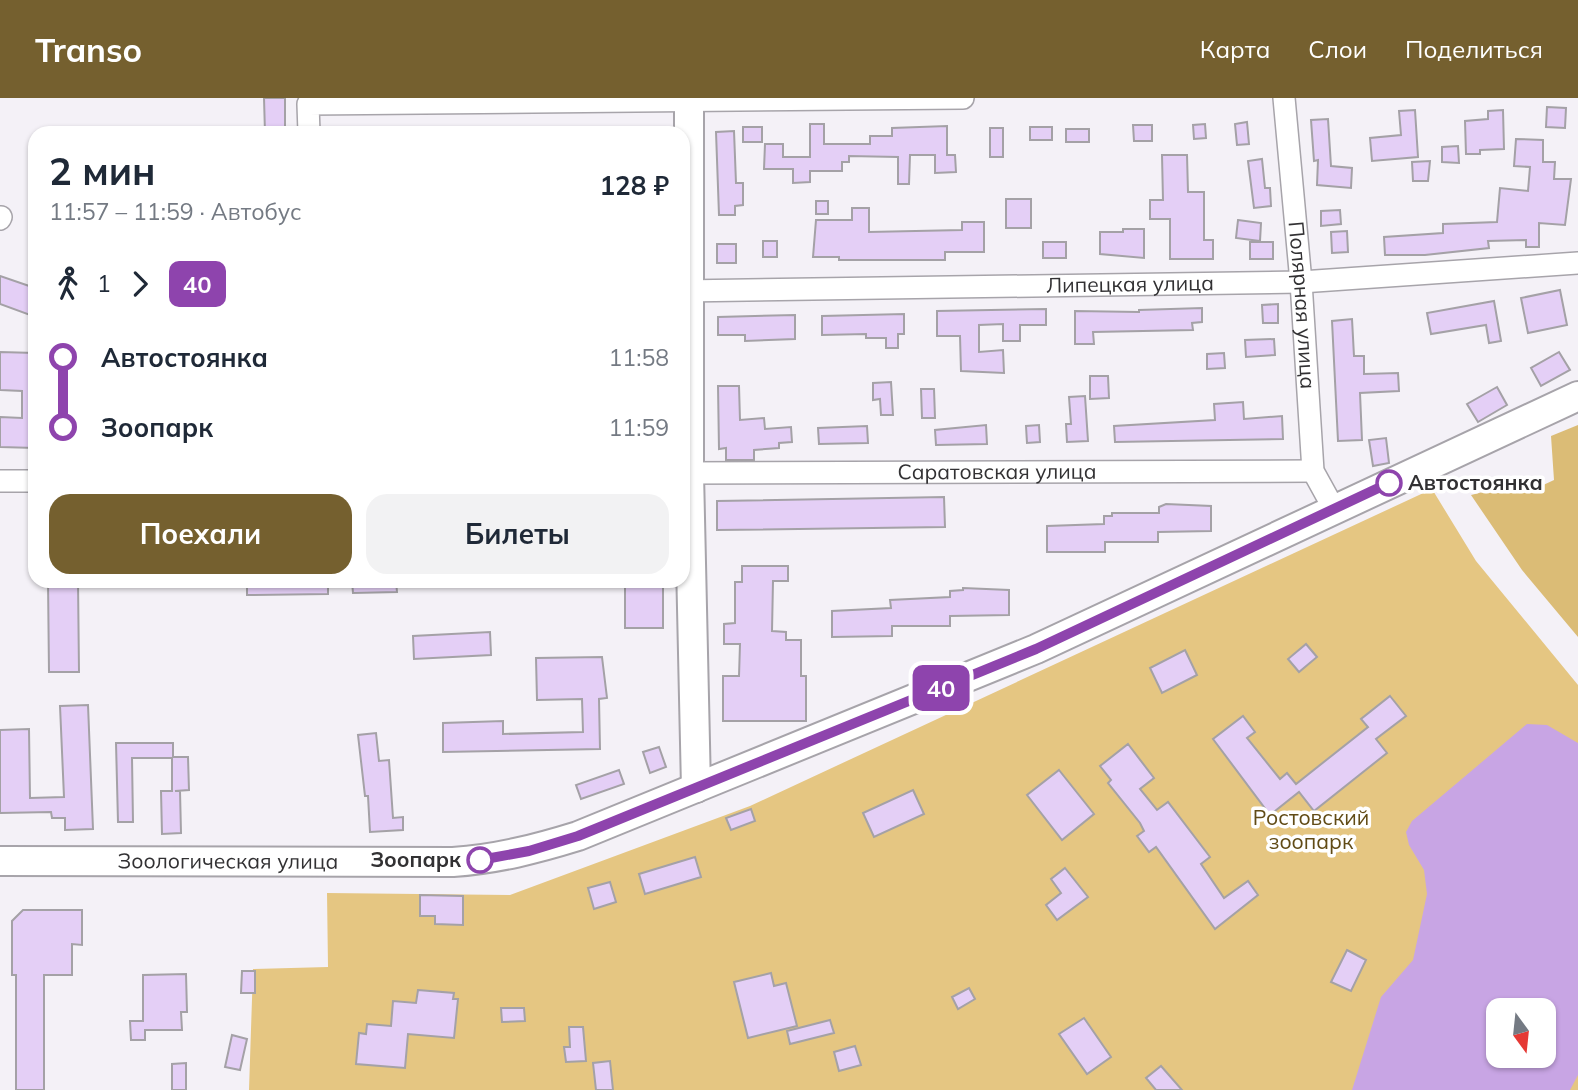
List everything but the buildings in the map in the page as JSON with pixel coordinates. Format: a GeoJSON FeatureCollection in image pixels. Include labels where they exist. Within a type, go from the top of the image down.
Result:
{"type":"FeatureCollection","features":[{"type":"Feature","properties":{"kind":"main road"},"geometry":{"type":"LineString","coordinates":[[689,100],[689,126]]}},
{"type":"Feature","properties":{"kind":"main road","name":"Зоологическая улица"},"geometry":{"type":"LineString","coordinates":[[0,861],[453,862],[494,859],[578,836],[1036,649],[1578,396]]}},
{"type":"Feature","properties":{"kind":"main road"},"geometry":{"type":"LineString","coordinates":[[690,588],[696,788]]}},
{"type":"Feature","properties":{"kind":"street"},"geometry":{"type":"LineString","coordinates":[[309,126],[308,104],[963,98]]}},
{"type":"Feature","properties":{"kind":"street","name":"Полярная улица"},"geometry":{"type":"LineString","coordinates":[[1284,98],[1301,282],[1313,471],[1334,509]]}},
{"type":"Feature","properties":{"kind":"street","name":"Липецкая улица"},"geometry":{"type":"LineString","coordinates":[[690,291],[1301,282],[1578,263]]}},
{"type":"Feature","properties":{"kind":"street","name":"Саратовская улица"},"geometry":{"type":"LineString","coordinates":[[690,473],[1313,471]]}},
{"type":"Feature","properties":{"kind":"street"},"geometry":{"type":"LineString","coordinates":[[0,481],[28,481]]}},
{"type":"Feature","properties":{"kind":"green space","name":"Ростовский зоопарк"},"geometry":{"type":"Polygon","coordinates":[[[1432,489],[1476,561],[1578,685],[1578,1090],[249,1090],[253,969],[328,967],[327,893],[510,895],[750,806],[1432,489]]]}},
{"type":"Feature","properties":{"kind":"shaded area"},"geometry":{"type":"Polygon","coordinates":[[[1578,425],[1578,637],[1522,570],[1471,495],[1507,486],[1526,493],[1554,480],[1551,436],[1578,425]]]}},
{"type":"Feature","properties":{"kind":"shaded area"},"geometry":{"type":"Polygon","coordinates":[[[1527,724],[1547,725],[1578,743],[1578,1075],[1570,1090],[1352,1090],[1381,997],[1413,960],[1427,894],[1424,870],[1409,845],[1406,832],[1412,821],[1527,724]]]}},
{"type":"Feature","properties":{"kind":"bus line","name":"40"},"geometry":{"type":"LineString","coordinates":[[480,860],[529,851],[578,836],[1036,649],[1389,483]]}},
{"type":"Feature","properties":{"kind":"place","name":"Автостоянка"},"geometry":{"type":"Point","coordinates":[1389,483]}},
{"type":"Feature","properties":{"kind":"place","name":"Зоопарк"},"geometry":{"type":"Point","coordinates":[480,860]}}]}
